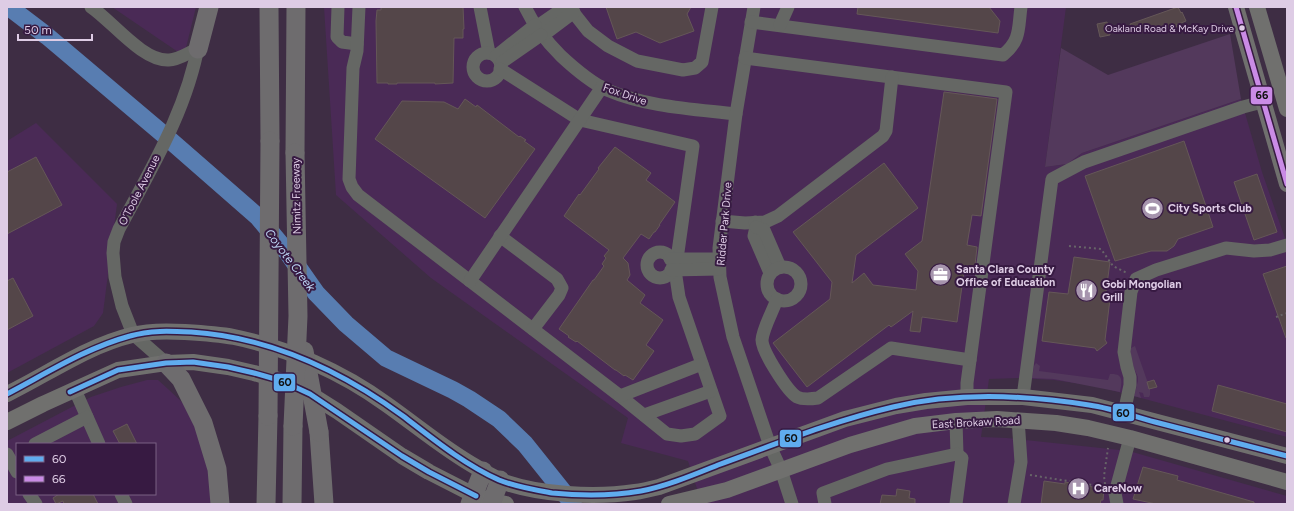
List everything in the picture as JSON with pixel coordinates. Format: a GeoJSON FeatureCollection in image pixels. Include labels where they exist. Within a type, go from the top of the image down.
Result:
{"type":"FeatureCollection","features":[{"type":"Feature","properties":{"kind":"highway"},"geometry":{"type":"LineString","coordinates":[[198,49],[207,7]]}},
{"type":"Feature","properties":{"kind":"highway"},"geometry":{"type":"LineString","coordinates":[[266,504],[270,141],[269,7]]}},
{"type":"Feature","properties":{"kind":"highway","name":"Nimitz Freeway"},"geometry":{"type":"LineString","coordinates":[[292,504],[293,426],[298,316],[295,153],[296,7]]}},
{"type":"Feature","properties":{"kind":"highway"},"geometry":{"type":"LineString","coordinates":[[298,316],[319,432],[324,504]]}},
{"type":"Feature","properties":{"kind":"highway"},"geometry":{"type":"LineString","coordinates":[[166,363],[181,379],[203,423],[217,469],[220,504]]}},
{"type":"Feature","properties":{"kind":"highway"},"geometry":{"type":"LineString","coordinates":[[472,499],[483,471]]}},
{"type":"Feature","properties":{"kind":"highway"},"geometry":{"type":"LineString","coordinates":[[496,503],[508,483]]}},
{"type":"Feature","properties":{"kind":"main road"},"geometry":{"type":"LineString","coordinates":[[1236,7],[1262,102],[1287,184]]}},
{"type":"Feature","properties":{"kind":"main road"},"geometry":{"type":"LineString","coordinates":[[1258,7],[1283,81],[1287,110]]}},
{"type":"Feature","properties":{"kind":"main road","name":"East Brokaw Road"},"geometry":{"type":"LineString","coordinates":[[7,394],[70,360],[100,346],[133,334],[170,332],[209,333],[234,337],[262,344],[310,361],[359,386],[386,404],[454,455],[508,483],[542,492],[601,495],[636,492],[659,487],[845,419],[896,406],[967,397],[1023,397],[1092,405],[1287,456]]}},
{"type":"Feature","properties":{"kind":"main road"},"geometry":{"type":"LineString","coordinates":[[7,422],[118,370],[166,363],[193,362],[228,367],[282,381],[316,397],[402,456],[472,499],[496,503]]}},
{"type":"Feature","properties":{"kind":"main road"},"geometry":{"type":"LineString","coordinates":[[1023,420],[1057,413],[1114,423],[1119,422],[1124,413]]}},
{"type":"Feature","properties":{"kind":"main road","name":"East Brokaw Road"},"geometry":{"type":"LineString","coordinates":[[671,504],[727,490],[850,445],[915,426],[956,421],[997,419],[1023,420],[1080,427],[1130,438],[1287,482]]}},
{"type":"Feature","properties":{"kind":"main road"},"geometry":{"type":"LineString","coordinates":[[1130,438],[1135,431],[1146,429],[1192,441],[1224,446],[1256,448]]}},
{"type":"Feature","properties":{"kind":"street"},"geometry":{"type":"LineString","coordinates":[[91,7],[144,52],[154,57],[167,61],[173,60],[198,49]]}},
{"type":"Feature","properties":{"kind":"street"},"geometry":{"type":"LineString","coordinates":[[338,7],[337,37],[342,42],[357,44]]}},
{"type":"Feature","properties":{"kind":"street"},"geometry":{"type":"LineString","coordinates":[[359,7],[357,44],[353,68],[349,179],[352,187],[358,195],[620,396],[667,434],[681,436],[695,434],[720,416],[679,297],[673,265],[693,146],[580,120],[497,60],[480,7]]}},
{"type":"Feature","properties":{"kind":"street","name":"Fox Drive"},"geometry":{"type":"LineString","coordinates":[[525,7],[539,31],[564,58],[582,74],[602,87],[626,96],[652,103],[736,114]]}},
{"type":"Feature","properties":{"kind":"street"},"geometry":{"type":"LineString","coordinates":[[497,60],[569,9],[588,30],[608,46],[637,60],[683,70],[695,68],[702,62],[712,7]]}},
{"type":"Feature","properties":{"kind":"street","name":"Ridder Park Drive"},"geometry":{"type":"LineString","coordinates":[[754,7],[736,114],[722,221],[719,264],[724,300],[733,337],[770,446],[781,470],[792,504]]}},
{"type":"Feature","properties":{"kind":"street"},"geometry":{"type":"LineString","coordinates":[[780,26],[788,7]]}},
{"type":"Feature","properties":{"kind":"street"},"geometry":{"type":"LineString","coordinates":[[751,22],[1003,55],[1017,40],[1021,7]]}},
{"type":"Feature","properties":{"kind":"street","name":"O’Toole Avenue"},"geometry":{"type":"LineString","coordinates":[[166,363],[133,334],[120,299],[115,277],[114,242],[119,229],[176,119],[186,92],[198,49]]}},
{"type":"Feature","properties":{"kind":"street"},"geometry":{"type":"LineString","coordinates":[[745,58],[1006,92],[967,383],[967,397]]}},
{"type":"Feature","properties":{"kind":"street"},"geometry":{"type":"LineString","coordinates":[[756,225],[778,216],[883,136],[886,131],[892,77]]}},
{"type":"Feature","properties":{"kind":"street"},"geometry":{"type":"LineString","coordinates":[[470,281],[602,87]]}},
{"type":"Feature","properties":{"kind":"street"},"geometry":{"type":"LineString","coordinates":[[1023,397],[1052,180],[1084,162],[1243,107],[1262,102]]}},
{"type":"Feature","properties":{"kind":"street"},"geometry":{"type":"LineString","coordinates":[[722,221],[756,225],[764,230],[775,270],[766,284],[768,290],[772,296],[777,299],[784,301],[790,299],[800,290],[801,283],[799,277],[795,271],[790,268],[775,270]]}},
{"type":"Feature","properties":{"kind":"street"},"geometry":{"type":"LineString","coordinates":[[500,236],[557,279],[562,288],[559,295],[533,329]]}},
{"type":"Feature","properties":{"kind":"street"},"geometry":{"type":"LineString","coordinates":[[1124,413],[1130,385],[1130,377],[1124,352],[1131,292],[1136,279],[1156,270],[1226,248],[1254,251],[1270,250],[1287,245]]}},
{"type":"Feature","properties":{"kind":"street"},"geometry":{"type":"LineString","coordinates":[[673,265],[719,264]]}},
{"type":"Feature","properties":{"kind":"street"},"geometry":{"type":"LineString","coordinates":[[777,299],[763,335],[763,348],[791,393],[798,398],[818,398],[891,348],[970,360]]}},
{"type":"Feature","properties":{"kind":"street"},"geometry":{"type":"LineString","coordinates":[[620,396],[702,364]]}},
{"type":"Feature","properties":{"kind":"street"},"geometry":{"type":"LineString","coordinates":[[75,390],[99,443]]}},
{"type":"Feature","properties":{"kind":"street"},"geometry":{"type":"LineString","coordinates":[[644,415],[711,391]]}},
{"type":"Feature","properties":{"kind":"street"},"geometry":{"type":"LineString","coordinates":[[37,443],[87,416]]}},
{"type":"Feature","properties":{"kind":"street"},"geometry":{"type":"LineString","coordinates":[[1014,504],[1021,462],[1023,420]]}},
{"type":"Feature","properties":{"kind":"street"},"geometry":{"type":"LineString","coordinates":[[956,421],[957,454],[962,458],[956,504]]}},
{"type":"Feature","properties":{"kind":"street"},"geometry":{"type":"LineString","coordinates":[[1117,504],[1115,493],[1130,438]]}},
{"type":"Feature","properties":{"kind":"street"},"geometry":{"type":"LineString","coordinates":[[825,504],[823,493],[830,490],[887,469],[957,454]]}},
{"type":"Feature","properties":{"kind":"street"},"geometry":{"type":"LineString","coordinates":[[11,455],[16,469]]}},
{"type":"Feature","properties":{"kind":"street"},"geometry":{"type":"LineString","coordinates":[[30,495],[36,504]]}},
{"type":"Feature","properties":{"kind":"street"},"geometry":{"type":"LineString","coordinates":[[122,495],[126,504]]}},
{"type":"Feature","properties":{"kind":"path"},"geometry":{"type":"LineString","coordinates":[[1068,246],[1101,249],[1113,266],[1136,279]]}},
{"type":"Feature","properties":{"kind":"path"},"geometry":{"type":"LineString","coordinates":[[1276,317],[1287,313]]}},
{"type":"Feature","properties":{"kind":"path"},"geometry":{"type":"LineString","coordinates":[[1106,494],[1104,476],[1108,448]]}},
{"type":"Feature","properties":{"kind":"path"},"geometry":{"type":"LineString","coordinates":[[1030,470],[1030,476],[1105,487]]}},
{"type":"Feature","properties":{"kind":"shaded area"},"geometry":{"type":"Polygon","coordinates":[[[112,7],[196,7],[184,56],[112,7]]]}},
{"type":"Feature","properties":{"kind":"shaded area"},"geometry":{"type":"Polygon","coordinates":[[[324,7],[1066,7],[1045,167],[1067,164],[1082,153],[1241,99],[1262,172],[1287,244],[1287,437],[1096,386],[1054,380],[1019,378],[989,379],[981,437],[1007,438],[1129,451],[1287,496],[1287,504],[702,504],[688,461],[621,443],[628,418],[431,278],[336,195],[324,7]]]}},
{"type":"Feature","properties":{"kind":"shaded area"},"geometry":{"type":"Polygon","coordinates":[[[1230,34],[1241,99],[1082,153],[1067,164],[1045,167],[1061,48],[1108,75],[1230,34]]]}},
{"type":"Feature","properties":{"kind":"shaded area"},"geometry":{"type":"Polygon","coordinates":[[[36,123],[117,204],[103,313],[94,326],[7,373],[7,141],[36,123]]]}},
{"type":"Feature","properties":{"kind":"shaded area"},"geometry":{"type":"Polygon","coordinates":[[[1135,346],[1150,389],[1149,397],[1144,397],[1143,393],[1139,392],[1141,398],[1134,396],[1138,377],[1130,359],[1131,348],[1135,346]]]}},
{"type":"Feature","properties":{"kind":"shaded area"},"geometry":{"type":"Polygon","coordinates":[[[1036,363],[1040,366],[1039,371],[1108,380],[1110,374],[1118,375],[1121,379],[1120,392],[1054,379],[1032,378],[1036,363]]]}},
{"type":"Feature","properties":{"kind":"shaded area"},"geometry":{"type":"Polygon","coordinates":[[[147,380],[158,380],[184,404],[195,425],[207,463],[213,504],[7,504],[7,441],[91,397],[147,380]]]}},
{"type":"Feature","properties":{"kind":"building"},"geometry":{"type":"Polygon","coordinates":[[[381,7],[463,7],[463,38],[454,38],[453,83],[377,83],[376,21],[377,10],[381,10],[381,7]]]}},
{"type":"Feature","properties":{"kind":"building"},"geometry":{"type":"Polygon","coordinates":[[[606,7],[691,7],[687,14],[694,31],[660,43],[636,32],[617,39],[606,7]]]}},
{"type":"Feature","properties":{"kind":"building"},"geometry":{"type":"Polygon","coordinates":[[[858,7],[989,7],[1000,21],[998,33],[857,14],[858,7]]]}},
{"type":"Feature","properties":{"kind":"building"},"geometry":{"type":"Polygon","coordinates":[[[1178,7],[1186,21],[1176,25],[1177,27],[1165,30],[1164,25],[1139,33],[1138,30],[1133,32],[1130,24],[1178,7]]]}},
{"type":"Feature","properties":{"kind":"building"},"geometry":{"type":"Polygon","coordinates":[[[1107,22],[1110,35],[1100,37],[1097,24],[1107,22]]]}},
{"type":"Feature","properties":{"kind":"building","name":"Santa Clara County Office of Education"},"geometry":{"type":"Polygon","coordinates":[[[944,92],[997,99],[981,216],[972,215],[967,245],[977,247],[974,274],[964,272],[957,322],[922,317],[920,332],[910,331],[913,311],[891,327],[889,325],[807,387],[773,343],[830,299],[832,282],[793,232],[884,163],[918,208],[856,255],[852,283],[864,273],[873,285],[916,290],[918,271],[905,254],[922,241],[944,92]]]}},
{"type":"Feature","properties":{"kind":"building"},"geometry":{"type":"Polygon","coordinates":[[[465,99],[476,107],[477,105],[519,137],[520,136],[526,140],[524,141],[535,149],[485,218],[375,139],[402,101],[444,102],[458,109],[465,99]]]}},
{"type":"Feature","properties":{"kind":"building","name":"City Sports Club"},"geometry":{"type":"Polygon","coordinates":[[[1184,141],[1213,227],[1178,239],[1174,246],[1167,251],[1151,251],[1115,261],[1085,176],[1184,141]]]}},
{"type":"Feature","properties":{"kind":"building"},"geometry":{"type":"Polygon","coordinates":[[[615,147],[651,173],[646,180],[675,202],[649,239],[641,234],[623,258],[628,263],[630,275],[627,280],[645,295],[640,303],[663,320],[646,345],[654,351],[633,380],[615,370],[559,329],[604,266],[602,264],[606,258],[604,256],[609,250],[564,216],[615,147]]]}},
{"type":"Feature","properties":{"kind":"building"},"geometry":{"type":"Polygon","coordinates":[[[36,157],[62,205],[7,234],[7,172],[36,157]]]}},
{"type":"Feature","properties":{"kind":"building"},"geometry":{"type":"Polygon","coordinates":[[[1257,174],[1277,232],[1254,240],[1234,182],[1257,174]]]}},
{"type":"Feature","properties":{"kind":"building"},"geometry":{"type":"Polygon","coordinates":[[[1074,257],[1110,262],[1105,299],[1110,299],[1105,340],[1107,343],[1097,351],[1095,348],[1042,341],[1049,292],[1068,294],[1074,257]]]}},
{"type":"Feature","properties":{"kind":"building"},"geometry":{"type":"Polygon","coordinates":[[[1287,266],[1287,338],[1286,338],[1263,274],[1287,266]]]}},
{"type":"Feature","properties":{"kind":"building"},"geometry":{"type":"Polygon","coordinates":[[[13,278],[33,316],[7,330],[7,281],[13,278]]]}},
{"type":"Feature","properties":{"kind":"building"},"geometry":{"type":"Polygon","coordinates":[[[1154,380],[1157,387],[1149,389],[1147,382],[1154,380]]]}},
{"type":"Feature","properties":{"kind":"building"},"geometry":{"type":"Polygon","coordinates":[[[1218,385],[1287,404],[1287,432],[1212,411],[1218,385]]]}},
{"type":"Feature","properties":{"kind":"building"},"geometry":{"type":"Polygon","coordinates":[[[127,424],[136,443],[119,443],[113,431],[127,424]]]}},
{"type":"Feature","properties":{"kind":"building"},"geometry":{"type":"Polygon","coordinates":[[[1143,467],[1178,476],[1177,480],[1254,502],[1254,504],[1156,504],[1133,499],[1143,467]]]}},
{"type":"Feature","properties":{"kind":"building"},"geometry":{"type":"Polygon","coordinates":[[[1044,481],[1065,484],[1065,482],[1104,489],[1103,500],[1101,500],[1100,504],[1041,504],[1044,481]]]}},
{"type":"Feature","properties":{"kind":"building"},"geometry":{"type":"Polygon","coordinates":[[[897,489],[910,491],[909,498],[915,499],[915,504],[880,504],[882,495],[896,496],[897,489]]]}},
{"type":"Feature","properties":{"kind":"building"},"geometry":{"type":"Polygon","coordinates":[[[58,495],[94,495],[98,504],[64,504],[63,501],[56,504],[53,498],[58,495]]]}},
{"type":"Feature","properties":{"kind":"waterway","name":"Coyote Creek"},"geometry":{"type":"LineString","coordinates":[[9,7],[47,36],[258,217],[288,253],[316,293],[346,324],[386,358],[453,390],[499,419],[525,444],[573,504]]}},
{"type":"Feature","properties":{"kind":"transit line","name":"66"},"geometry":{"type":"LineString","coordinates":[[1236,7],[1287,184]]}},
{"type":"Feature","properties":{"kind":"transit line","name":"60"},"geometry":{"type":"LineString","coordinates":[[7,394],[82,354],[130,336],[168,331],[220,335],[249,341],[276,349],[329,371],[379,399],[462,459],[499,480],[512,485],[552,493],[574,495],[619,494],[651,489],[680,480],[783,441],[848,419],[917,402],[966,397],[1015,397],[1097,406],[1287,456]]}},
{"type":"Feature","properties":{"kind":"transit line","name":"60"},"geometry":{"type":"LineString","coordinates":[[70,392],[118,370],[166,363],[193,362],[228,367],[254,373],[282,381],[310,394],[402,456],[429,472],[476,496]]}},
{"type":"Feature","properties":{"kind":"place","name":"Oakland Road & McKay Drive"},"geometry":{"type":"Point","coordinates":[1242,28]}},
{"type":"Feature","properties":{"kind":"place","name":"City Sports Club"},"geometry":{"type":"Point","coordinates":[1152,208]}},
{"type":"Feature","properties":{"kind":"place","name":"Santa Clara County Office of Education"},"geometry":{"type":"Point","coordinates":[941,275]}},
{"type":"Feature","properties":{"kind":"place","name":"Gobi Mongolian Grill"},"geometry":{"type":"Point","coordinates":[1087,290]}},
{"type":"Feature","properties":{"kind":"place","name":"CareNow"},"geometry":{"type":"Point","coordinates":[1078,488]}}]}
